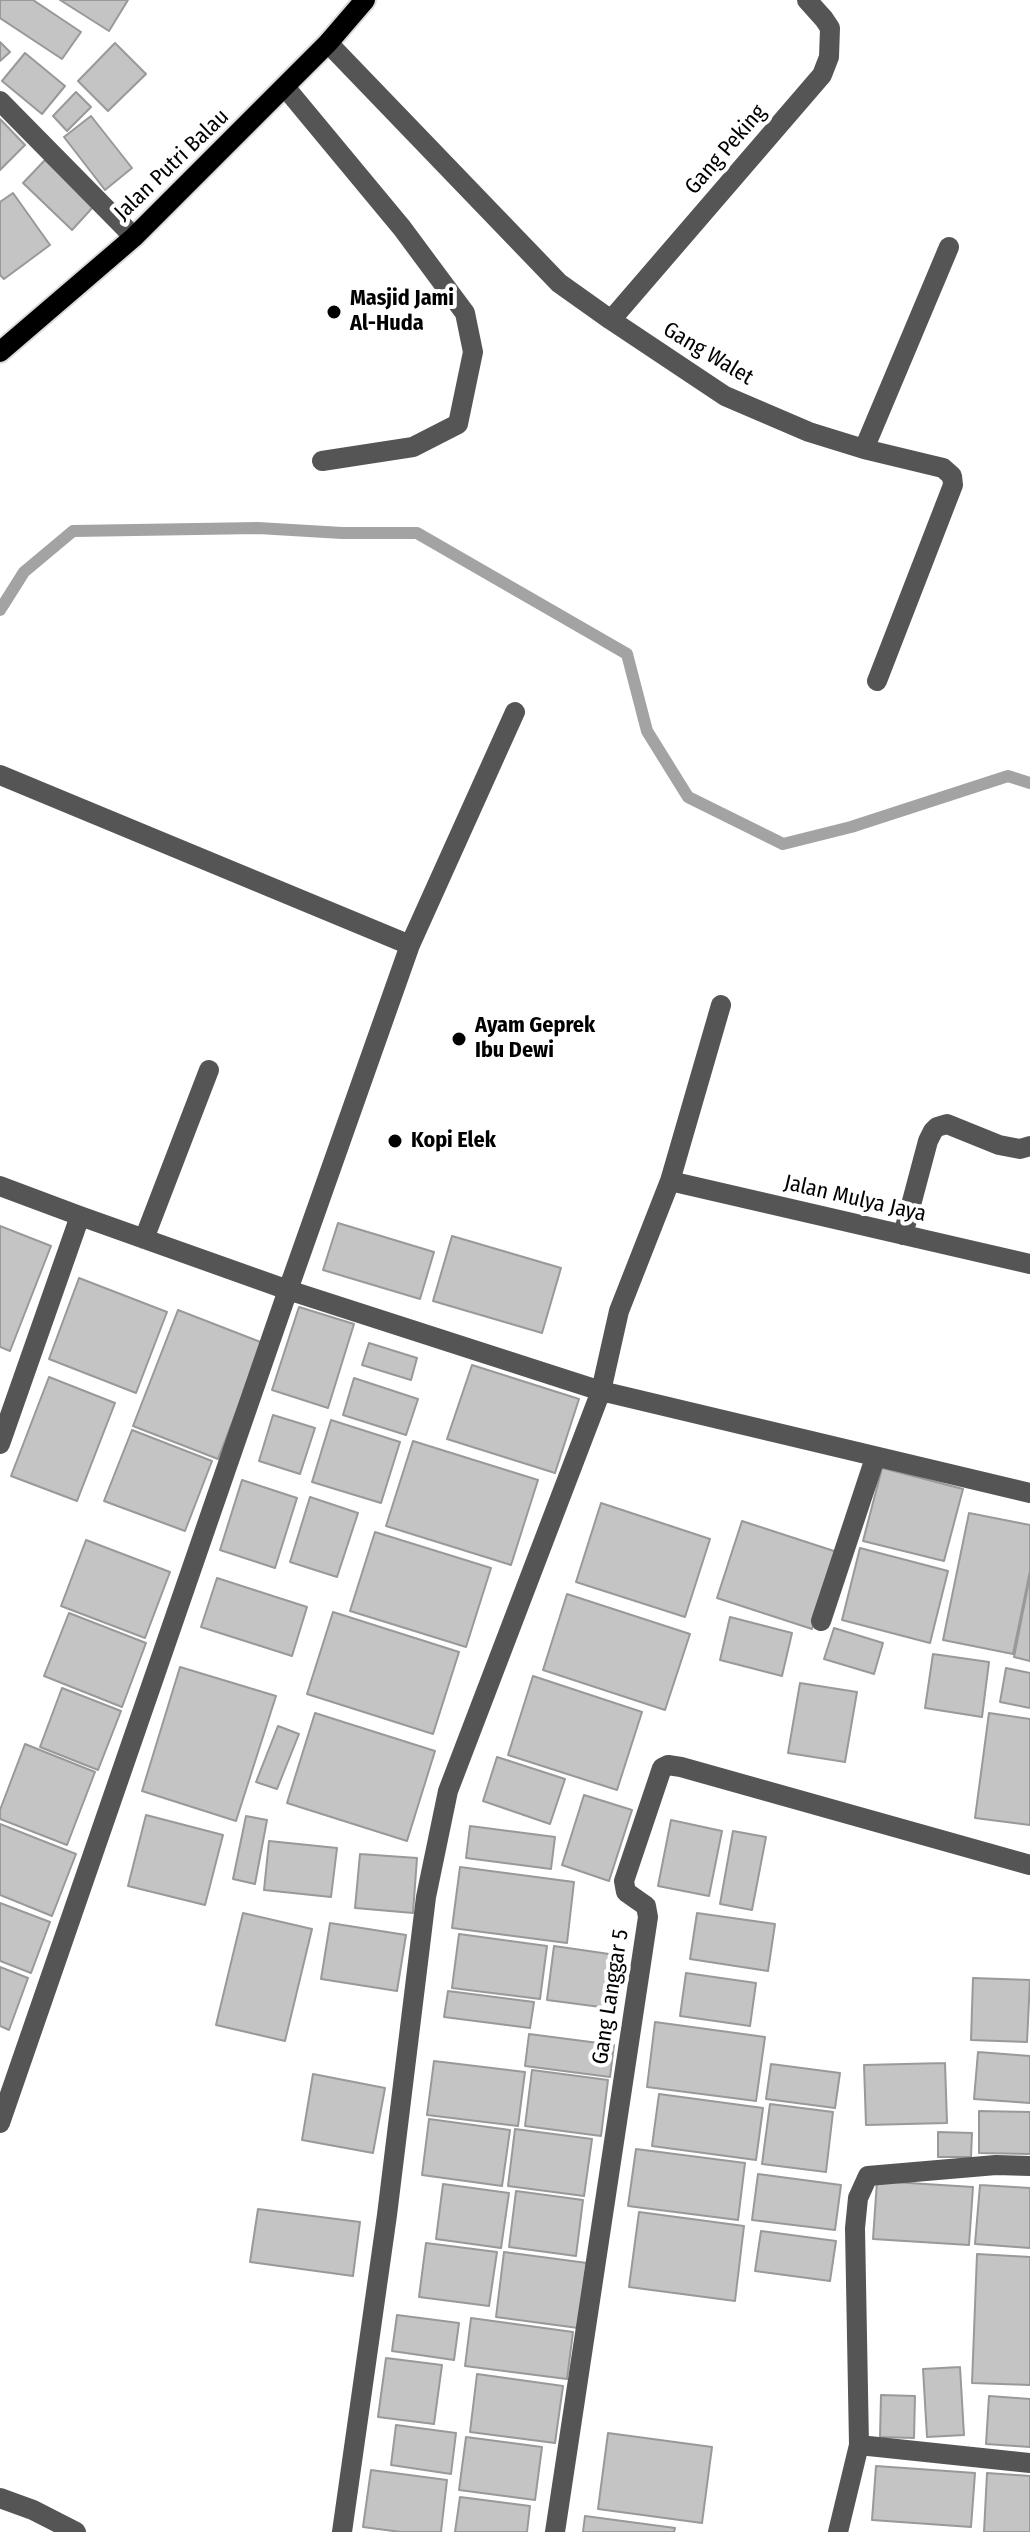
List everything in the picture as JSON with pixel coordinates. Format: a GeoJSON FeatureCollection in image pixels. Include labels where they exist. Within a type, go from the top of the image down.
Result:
{"type":"FeatureCollection","features":[{"type":"Feature","properties":{"kind":"main road","name":"Jalan Putri Balau"},"geometry":{"type":"LineString","coordinates":[[0,352],[134,237],[328,43],[365,0]]}},
{"type":"Feature","properties":{"kind":"street","name":"Gang Peking"},"geometry":{"type":"LineString","coordinates":[[611,320],[822,75],[829,57],[830,28],[807,0]]}},
{"type":"Feature","properties":{"kind":"street","name":"Gang Walet"},"geometry":{"type":"LineString","coordinates":[[328,43],[559,283],[611,320],[725,396],[809,432],[943,468],[952,476],[953,485],[877,681]]}},
{"type":"Feature","properties":{"kind":"street"},"geometry":{"type":"LineString","coordinates":[[285,87],[402,228],[465,313],[473,352],[458,424],[413,447],[322,461]]}},
{"type":"Feature","properties":{"kind":"street"},"geometry":{"type":"LineString","coordinates":[[0,101],[134,237]]}},
{"type":"Feature","properties":{"kind":"street"},"geometry":{"type":"LineString","coordinates":[[864,449],[949,247]]}},
{"type":"Feature","properties":{"kind":"street"},"geometry":{"type":"LineString","coordinates":[[0,2123],[410,945],[515,712]]}},
{"type":"Feature","properties":{"kind":"street"},"geometry":{"type":"LineString","coordinates":[[0,775],[410,945]]}},
{"type":"Feature","properties":{"kind":"street"},"geometry":{"type":"LineString","coordinates":[[342,2532],[387,2215],[426,1897],[448,1791],[601,1391],[619,1311],[670,1181],[721,1005]]}},
{"type":"Feature","properties":{"kind":"street"},"geometry":{"type":"LineString","coordinates":[[144,1239],[209,1070]]}},
{"type":"Feature","properties":{"kind":"street"},"geometry":{"type":"LineString","coordinates":[[903,1235],[928,1141],[937,1127],[947,1124],[999,1145],[1020,1149],[1030,1146]]}},
{"type":"Feature","properties":{"kind":"street","name":"Jalan Mulya Jaya"},"geometry":{"type":"LineString","coordinates":[[670,1181],[1030,1264]]}},
{"type":"Feature","properties":{"kind":"street"},"geometry":{"type":"LineString","coordinates":[[0,1186],[288,1290],[601,1391],[1030,1493]]}},
{"type":"Feature","properties":{"kind":"street"},"geometry":{"type":"LineString","coordinates":[[0,1444],[80,1216]]}},
{"type":"Feature","properties":{"kind":"street"},"geometry":{"type":"LineString","coordinates":[[821,1621],[875,1458]]}},
{"type":"Feature","properties":{"kind":"street","name":"Gang Langgar 5"},"geometry":{"type":"LineString","coordinates":[[555,2532],[648,1917],[646,1906],[626,1892],[624,1881],[662,1768],[668,1765],[681,1767],[1030,1865]]}},
{"type":"Feature","properties":{"kind":"street"},"geometry":{"type":"LineString","coordinates":[[838,2532],[859,2445],[855,2228],[858,2198],[868,2176],[996,2165],[1030,2166]]}},
{"type":"Feature","properties":{"kind":"street"},"geometry":{"type":"LineString","coordinates":[[859,2445],[1030,2463]]}},
{"type":"Feature","properties":{"kind":"street"},"geometry":{"type":"LineString","coordinates":[[0,2498],[33,2510],[76,2532]]}},
{"type":"Feature","properties":{"kind":"building"},"geometry":{"type":"Polygon","coordinates":[[[0,0],[33,0],[81,32],[62,59],[0,18],[0,0]]]}},
{"type":"Feature","properties":{"kind":"building"},"geometry":{"type":"Polygon","coordinates":[[[60,0],[128,0],[109,31],[60,0]]]}},
{"type":"Feature","properties":{"kind":"building"},"geometry":{"type":"Polygon","coordinates":[[[0,42],[10,52],[0,61],[0,42]]]}},
{"type":"Feature","properties":{"kind":"building"},"geometry":{"type":"Polygon","coordinates":[[[115,43],[146,74],[108,111],[78,81],[115,43]]]}},
{"type":"Feature","properties":{"kind":"building"},"geometry":{"type":"Polygon","coordinates":[[[25,53],[65,86],[42,114],[2,81],[25,53]]]}},
{"type":"Feature","properties":{"kind":"building"},"geometry":{"type":"Polygon","coordinates":[[[76,92],[91,107],[67,131],[53,116],[76,92]]]}},
{"type":"Feature","properties":{"kind":"building"},"geometry":{"type":"Polygon","coordinates":[[[91,116],[132,168],[105,190],[64,137],[91,116]]]}},
{"type":"Feature","properties":{"kind":"building"},"geometry":{"type":"Polygon","coordinates":[[[0,119],[25,145],[0,170],[0,119]]]}},
{"type":"Feature","properties":{"kind":"building"},"geometry":{"type":"Polygon","coordinates":[[[45,160],[94,206],[72,230],[23,183],[45,160]]]}},
{"type":"Feature","properties":{"kind":"building"},"geometry":{"type":"Polygon","coordinates":[[[13,193],[50,245],[4,279],[0,275],[0,202],[13,193]]]}},
{"type":"Feature","properties":{"kind":"building"},"geometry":{"type":"Polygon","coordinates":[[[338,1223],[434,1252],[420,1299],[323,1270],[338,1223]]]}},
{"type":"Feature","properties":{"kind":"building"},"geometry":{"type":"Polygon","coordinates":[[[0,1226],[51,1246],[10,1351],[0,1347],[0,1226]]]}},
{"type":"Feature","properties":{"kind":"building"},"geometry":{"type":"Polygon","coordinates":[[[452,1236],[561,1268],[542,1333],[433,1301],[452,1236]]]}},
{"type":"Feature","properties":{"kind":"building"},"geometry":{"type":"Polygon","coordinates":[[[79,1278],[167,1312],[136,1393],[49,1359],[79,1278]]]}},
{"type":"Feature","properties":{"kind":"building"},"geometry":{"type":"Polygon","coordinates":[[[299,1307],[354,1324],[328,1408],[272,1390],[299,1307]]]}},
{"type":"Feature","properties":{"kind":"building"},"geometry":{"type":"Polygon","coordinates":[[[178,1310],[263,1343],[218,1459],[133,1426],[178,1310]]]}},
{"type":"Feature","properties":{"kind":"building"},"geometry":{"type":"Polygon","coordinates":[[[369,1343],[417,1358],[411,1380],[362,1365],[369,1343]]]}},
{"type":"Feature","properties":{"kind":"building"},"geometry":{"type":"Polygon","coordinates":[[[472,1365],[579,1399],[555,1473],[447,1439],[472,1365]]]}},
{"type":"Feature","properties":{"kind":"building"},"geometry":{"type":"Polygon","coordinates":[[[49,1377],[115,1403],[77,1501],[11,1476],[49,1377]]]}},
{"type":"Feature","properties":{"kind":"building"},"geometry":{"type":"Polygon","coordinates":[[[354,1378],[418,1399],[406,1435],[343,1415],[354,1378]]]}},
{"type":"Feature","properties":{"kind":"building"},"geometry":{"type":"Polygon","coordinates":[[[273,1415],[315,1428],[300,1474],[259,1461],[273,1415]]]}},
{"type":"Feature","properties":{"kind":"building"},"geometry":{"type":"Polygon","coordinates":[[[331,1420],[400,1442],[381,1503],[312,1482],[331,1420]]]}},
{"type":"Feature","properties":{"kind":"building"},"geometry":{"type":"Polygon","coordinates":[[[132,1430],[212,1461],[185,1531],[104,1501],[132,1430]]]}},
{"type":"Feature","properties":{"kind":"building"},"geometry":{"type":"Polygon","coordinates":[[[413,1441],[538,1480],[511,1565],[386,1526],[413,1441]]]}},
{"type":"Feature","properties":{"kind":"building"},"geometry":{"type":"Polygon","coordinates":[[[882,1468],[963,1489],[944,1561],[863,1541],[882,1468]]]}},
{"type":"Feature","properties":{"kind":"building"},"geometry":{"type":"Polygon","coordinates":[[[242,1480],[297,1498],[275,1568],[220,1550],[242,1480]]]}},
{"type":"Feature","properties":{"kind":"building"},"geometry":{"type":"Polygon","coordinates":[[[310,1497],[358,1513],[337,1577],[290,1562],[310,1497]]]}},
{"type":"Feature","properties":{"kind":"building"},"geometry":{"type":"Polygon","coordinates":[[[601,1503],[710,1539],[685,1617],[576,1582],[601,1503]]]}},
{"type":"Feature","properties":{"kind":"building"},"geometry":{"type":"Polygon","coordinates":[[[969,1513],[1030,1525],[1030,1571],[1013,1654],[943,1640],[969,1513]]]}},
{"type":"Feature","properties":{"kind":"building"},"geometry":{"type":"Polygon","coordinates":[[[742,1521],[837,1552],[812,1629],[717,1598],[742,1521]]]}},
{"type":"Feature","properties":{"kind":"building"},"geometry":{"type":"Polygon","coordinates":[[[375,1532],[491,1568],[466,1647],[350,1611],[375,1532]]]}},
{"type":"Feature","properties":{"kind":"building"},"geometry":{"type":"Polygon","coordinates":[[[86,1540],[170,1572],[145,1638],[61,1606],[86,1540]]]}},
{"type":"Feature","properties":{"kind":"building"},"geometry":{"type":"Polygon","coordinates":[[[860,1548],[948,1571],[930,1643],[842,1620],[860,1548]]]}},
{"type":"Feature","properties":{"kind":"building"},"geometry":{"type":"Polygon","coordinates":[[[1030,1576],[1030,1661],[1014,1657],[1030,1576]]]}},
{"type":"Feature","properties":{"kind":"building"},"geometry":{"type":"Polygon","coordinates":[[[217,1578],[307,1607],[292,1656],[201,1627],[217,1578]]]}},
{"type":"Feature","properties":{"kind":"building"},"geometry":{"type":"Polygon","coordinates":[[[567,1594],[690,1634],[665,1710],[543,1670],[567,1594]]]}},
{"type":"Feature","properties":{"kind":"building"},"geometry":{"type":"Polygon","coordinates":[[[333,1612],[459,1652],[433,1734],[307,1694],[333,1612]]]}},
{"type":"Feature","properties":{"kind":"building"},"geometry":{"type":"Polygon","coordinates":[[[69,1613],[146,1643],[122,1707],[44,1676],[69,1613]]]}},
{"type":"Feature","properties":{"kind":"building"},"geometry":{"type":"Polygon","coordinates":[[[730,1617],[792,1633],[782,1676],[720,1660],[730,1617]]]}},
{"type":"Feature","properties":{"kind":"building"},"geometry":{"type":"Polygon","coordinates":[[[834,1628],[883,1643],[874,1674],[824,1659],[834,1628]]]}},
{"type":"Feature","properties":{"kind":"building"},"geometry":{"type":"Polygon","coordinates":[[[933,1654],[989,1662],[982,1717],[925,1708],[933,1654]]]}},
{"type":"Feature","properties":{"kind":"building"},"geometry":{"type":"Polygon","coordinates":[[[180,1667],[276,1696],[236,1821],[142,1791],[180,1667]]]}},
{"type":"Feature","properties":{"kind":"building"},"geometry":{"type":"Polygon","coordinates":[[[1006,1668],[1030,1673],[1030,1708],[1000,1702],[1006,1668]]]}},
{"type":"Feature","properties":{"kind":"building"},"geometry":{"type":"Polygon","coordinates":[[[533,1676],[642,1712],[617,1790],[508,1755],[533,1676]]]}},
{"type":"Feature","properties":{"kind":"building"},"geometry":{"type":"Polygon","coordinates":[[[800,1683],[857,1692],[845,1762],[788,1753],[800,1683]]]}},
{"type":"Feature","properties":{"kind":"building"},"geometry":{"type":"Polygon","coordinates":[[[62,1688],[121,1711],[98,1770],[40,1747],[62,1688]]]}},
{"type":"Feature","properties":{"kind":"building"},"geometry":{"type":"Polygon","coordinates":[[[315,1713],[435,1751],[407,1841],[287,1803],[315,1713]]]}},
{"type":"Feature","properties":{"kind":"building"},"geometry":{"type":"Polygon","coordinates":[[[989,1713],[1030,1719],[1030,1825],[975,1818],[989,1713]]]}},
{"type":"Feature","properties":{"kind":"building"},"geometry":{"type":"Polygon","coordinates":[[[278,1726],[299,1734],[277,1789],[256,1782],[278,1726]]]}},
{"type":"Feature","properties":{"kind":"building"},"geometry":{"type":"Polygon","coordinates":[[[25,1744],[95,1772],[67,1845],[0,1819],[0,1810],[25,1744]]]}},
{"type":"Feature","properties":{"kind":"building"},"geometry":{"type":"Polygon","coordinates":[[[497,1757],[565,1779],[550,1824],[483,1801],[497,1757]]]}},
{"type":"Feature","properties":{"kind":"building"},"geometry":{"type":"Polygon","coordinates":[[[584,1795],[632,1810],[609,1881],[562,1865],[584,1795]]]}},
{"type":"Feature","properties":{"kind":"building"},"geometry":{"type":"Polygon","coordinates":[[[146,1815],[223,1835],[205,1905],[128,1886],[146,1815]]]}},
{"type":"Feature","properties":{"kind":"building"},"geometry":{"type":"Polygon","coordinates":[[[246,1816],[267,1820],[255,1884],[233,1879],[246,1816]]]}},
{"type":"Feature","properties":{"kind":"building"},"geometry":{"type":"Polygon","coordinates":[[[671,1820],[722,1831],[709,1896],[658,1886],[671,1820]]]}},
{"type":"Feature","properties":{"kind":"building"},"geometry":{"type":"Polygon","coordinates":[[[0,1824],[76,1854],[52,1916],[0,1895],[0,1824]]]}},
{"type":"Feature","properties":{"kind":"building"},"geometry":{"type":"Polygon","coordinates":[[[470,1826],[555,1837],[551,1869],[466,1858],[470,1826]]]}},
{"type":"Feature","properties":{"kind":"building"},"geometry":{"type":"Polygon","coordinates":[[[733,1831],[766,1837],[752,1910],[720,1904],[733,1831]]]}},
{"type":"Feature","properties":{"kind":"building"},"geometry":{"type":"Polygon","coordinates":[[[269,1841],[337,1848],[331,1897],[264,1890],[269,1841]]]}},
{"type":"Feature","properties":{"kind":"building"},"geometry":{"type":"Polygon","coordinates":[[[360,1854],[417,1858],[413,1913],[355,1908],[360,1854]]]}},
{"type":"Feature","properties":{"kind":"building"},"geometry":{"type":"Polygon","coordinates":[[[460,1867],[574,1882],[567,1943],[452,1928],[460,1867]]]}},
{"type":"Feature","properties":{"kind":"building"},"geometry":{"type":"Polygon","coordinates":[[[0,1903],[50,1922],[31,1973],[0,1961],[0,1903]]]}},
{"type":"Feature","properties":{"kind":"building"},"geometry":{"type":"Polygon","coordinates":[[[243,1913],[312,1929],[285,2041],[216,2025],[243,1913]]]}},
{"type":"Feature","properties":{"kind":"building"},"geometry":{"type":"Polygon","coordinates":[[[697,1913],[775,1924],[768,1971],[690,1959],[697,1913]]]}},
{"type":"Feature","properties":{"kind":"building"},"geometry":{"type":"Polygon","coordinates":[[[330,1923],[406,1935],[397,1991],[321,1979],[330,1923]]]}},
{"type":"Feature","properties":{"kind":"building"},"geometry":{"type":"Polygon","coordinates":[[[459,1934],[547,1946],[540,1999],[452,1988],[459,1934]]]}},
{"type":"Feature","properties":{"kind":"building"},"geometry":{"type":"Polygon","coordinates":[[[554,1946],[623,1956],[616,2009],[547,2000],[554,1946]]]}},
{"type":"Feature","properties":{"kind":"building"},"geometry":{"type":"Polygon","coordinates":[[[0,1967],[28,1978],[9,2030],[0,2026],[0,1967]]]}},
{"type":"Feature","properties":{"kind":"building"},"geometry":{"type":"Polygon","coordinates":[[[686,1973],[756,1983],[750,2026],[680,2016],[686,1973]]]}},
{"type":"Feature","properties":{"kind":"building"},"geometry":{"type":"Polygon","coordinates":[[[973,1978],[1030,1980],[1027,2042],[971,2040],[973,1978]]]}},
{"type":"Feature","properties":{"kind":"building"},"geometry":{"type":"Polygon","coordinates":[[[448,1991],[534,2002],[530,2028],[444,2017],[448,1991]]]}},
{"type":"Feature","properties":{"kind":"building"},"geometry":{"type":"Polygon","coordinates":[[[655,2022],[765,2037],[756,2101],[647,2087],[655,2022]]]}},
{"type":"Feature","properties":{"kind":"building"},"geometry":{"type":"Polygon","coordinates":[[[529,2034],[614,2045],[610,2077],[525,2066],[529,2034]]]}},
{"type":"Feature","properties":{"kind":"building"},"geometry":{"type":"Polygon","coordinates":[[[978,2052],[1030,2056],[1030,2103],[974,2099],[978,2052]]]}},
{"type":"Feature","properties":{"kind":"building"},"geometry":{"type":"Polygon","coordinates":[[[434,2061],[525,2072],[518,2126],[427,2115],[434,2061]]]}},
{"type":"Feature","properties":{"kind":"building"},"geometry":{"type":"Polygon","coordinates":[[[945,2063],[947,2123],[866,2125],[864,2065],[945,2063]]]}},
{"type":"Feature","properties":{"kind":"building"},"geometry":{"type":"Polygon","coordinates":[[[771,2064],[840,2073],[835,2108],[766,2099],[771,2064]]]}},
{"type":"Feature","properties":{"kind":"building"},"geometry":{"type":"Polygon","coordinates":[[[532,2070],[608,2080],[601,2136],[525,2126],[532,2070]]]}},
{"type":"Feature","properties":{"kind":"building"},"geometry":{"type":"Polygon","coordinates":[[[313,2074],[385,2088],[373,2153],[302,2140],[313,2074]]]}},
{"type":"Feature","properties":{"kind":"building"},"geometry":{"type":"Polygon","coordinates":[[[659,2094],[763,2108],[756,2160],[652,2146],[659,2094]]]}},
{"type":"Feature","properties":{"kind":"building"},"geometry":{"type":"Polygon","coordinates":[[[770,2104],[833,2112],[826,2172],[762,2164],[770,2104]]]}},
{"type":"Feature","properties":{"kind":"building"},"geometry":{"type":"Polygon","coordinates":[[[979,2111],[1030,2112],[1030,2154],[979,2153],[979,2111]]]}},
{"type":"Feature","properties":{"kind":"building"},"geometry":{"type":"Polygon","coordinates":[[[429,2119],[510,2130],[502,2186],[422,2175],[429,2119]]]}},
{"type":"Feature","properties":{"kind":"building"},"geometry":{"type":"Polygon","coordinates":[[[515,2129],[592,2139],[584,2196],[508,2186],[515,2129]]]}},
{"type":"Feature","properties":{"kind":"building"},"geometry":{"type":"Polygon","coordinates":[[[938,2132],[972,2133],[971,2157],[938,2157],[938,2132]]]}},
{"type":"Feature","properties":{"kind":"building"},"geometry":{"type":"Polygon","coordinates":[[[636,2149],[745,2163],[738,2220],[628,2206],[636,2149]]]}},
{"type":"Feature","properties":{"kind":"building"},"geometry":{"type":"Polygon","coordinates":[[[758,2174],[841,2185],[835,2230],[752,2220],[758,2174]]]}},
{"type":"Feature","properties":{"kind":"building"},"geometry":{"type":"Polygon","coordinates":[[[877,2181],[973,2187],[969,2245],[873,2239],[877,2181]]]}},
{"type":"Feature","properties":{"kind":"building"},"geometry":{"type":"Polygon","coordinates":[[[443,2184],[509,2193],[501,2248],[436,2239],[443,2184]]]}},
{"type":"Feature","properties":{"kind":"building"},"geometry":{"type":"Polygon","coordinates":[[[980,2185],[1030,2188],[1030,2248],[975,2244],[980,2185]]]}},
{"type":"Feature","properties":{"kind":"building"},"geometry":{"type":"Polygon","coordinates":[[[516,2191],[583,2200],[576,2256],[509,2247],[516,2191]]]}},
{"type":"Feature","properties":{"kind":"building"},"geometry":{"type":"Polygon","coordinates":[[[258,2209],[360,2222],[353,2276],[250,2262],[258,2209]]]}},
{"type":"Feature","properties":{"kind":"building"},"geometry":{"type":"Polygon","coordinates":[[[639,2212],[744,2226],[735,2301],[629,2287],[639,2212]]]}},
{"type":"Feature","properties":{"kind":"building"},"geometry":{"type":"Polygon","coordinates":[[[761,2231],[836,2241],[830,2281],[755,2271],[761,2231]]]}},
{"type":"Feature","properties":{"kind":"building"},"geometry":{"type":"Polygon","coordinates":[[[426,2243],[497,2252],[489,2306],[419,2297],[426,2243]]]}},
{"type":"Feature","properties":{"kind":"building"},"geometry":{"type":"Polygon","coordinates":[[[504,2252],[587,2263],[578,2328],[496,2317],[504,2252]]]}},
{"type":"Feature","properties":{"kind":"building"},"geometry":{"type":"Polygon","coordinates":[[[977,2254],[1030,2257],[1030,2385],[972,2383],[977,2254]]]}},
{"type":"Feature","properties":{"kind":"building"},"geometry":{"type":"Polygon","coordinates":[[[397,2315],[459,2323],[454,2360],[392,2351],[397,2315]]]}},
{"type":"Feature","properties":{"kind":"building"},"geometry":{"type":"Polygon","coordinates":[[[471,2318],[573,2332],[567,2379],[465,2366],[471,2318]]]}},
{"type":"Feature","properties":{"kind":"building"},"geometry":{"type":"Polygon","coordinates":[[[386,2358],[442,2365],[434,2424],[378,2417],[386,2358]]]}},
{"type":"Feature","properties":{"kind":"building"},"geometry":{"type":"Polygon","coordinates":[[[960,2367],[964,2435],[927,2437],[923,2369],[960,2367]]]}},
{"type":"Feature","properties":{"kind":"building"},"geometry":{"type":"Polygon","coordinates":[[[477,2374],[563,2386],[555,2443],[470,2432],[477,2374]]]}},
{"type":"Feature","properties":{"kind":"building"},"geometry":{"type":"Polygon","coordinates":[[[881,2395],[915,2396],[914,2438],[880,2437],[881,2395]]]}},
{"type":"Feature","properties":{"kind":"building"},"geometry":{"type":"Polygon","coordinates":[[[989,2396],[1030,2399],[1030,2447],[986,2444],[989,2396]]]}},
{"type":"Feature","properties":{"kind":"building"},"geometry":{"type":"Polygon","coordinates":[[[396,2425],[456,2433],[451,2474],[391,2465],[396,2425]]]}},
{"type":"Feature","properties":{"kind":"building"},"geometry":{"type":"Polygon","coordinates":[[[608,2433],[712,2447],[702,2523],[598,2509],[608,2433]]]}},
{"type":"Feature","properties":{"kind":"building"},"geometry":{"type":"Polygon","coordinates":[[[466,2437],[542,2447],[535,2500],[459,2490],[466,2437]]]}},
{"type":"Feature","properties":{"kind":"building"},"geometry":{"type":"Polygon","coordinates":[[[876,2466],[975,2473],[971,2527],[872,2520],[876,2466]]]}},
{"type":"Feature","properties":{"kind":"building"},"geometry":{"type":"Polygon","coordinates":[[[371,2470],[447,2480],[441,2532],[401,2532],[363,2527],[371,2470]]]}},
{"type":"Feature","properties":{"kind":"building"},"geometry":{"type":"Polygon","coordinates":[[[987,2473],[1030,2476],[1030,2532],[984,2532],[987,2473]]]}},
{"type":"Feature","properties":{"kind":"building"},"geometry":{"type":"Polygon","coordinates":[[[460,2497],[530,2506],[527,2532],[455,2532],[460,2497]]]}},
{"type":"Feature","properties":{"kind":"building"},"geometry":{"type":"Polygon","coordinates":[[[585,2516],[675,2528],[674,2532],[583,2532],[585,2516]]]}},
{"type":"Feature","properties":{"kind":"waterway"},"geometry":{"type":"LineString","coordinates":[[0,610],[24,572],[73,531],[258,528],[417,533],[627,654],[647,731],[688,797],[783,844],[851,827],[1008,776],[1030,783]]}},
{"type":"Feature","properties":{"kind":"place","name":"Masjid Jami Al-Huda"},"geometry":{"type":"Point","coordinates":[334,312]}},
{"type":"Feature","properties":{"kind":"place","name":"Ayam Geprek Ibu Dewi"},"geometry":{"type":"Point","coordinates":[459,1039]}},
{"type":"Feature","properties":{"kind":"place","name":"Kopi Elek"},"geometry":{"type":"Point","coordinates":[395,1141]}}]}
